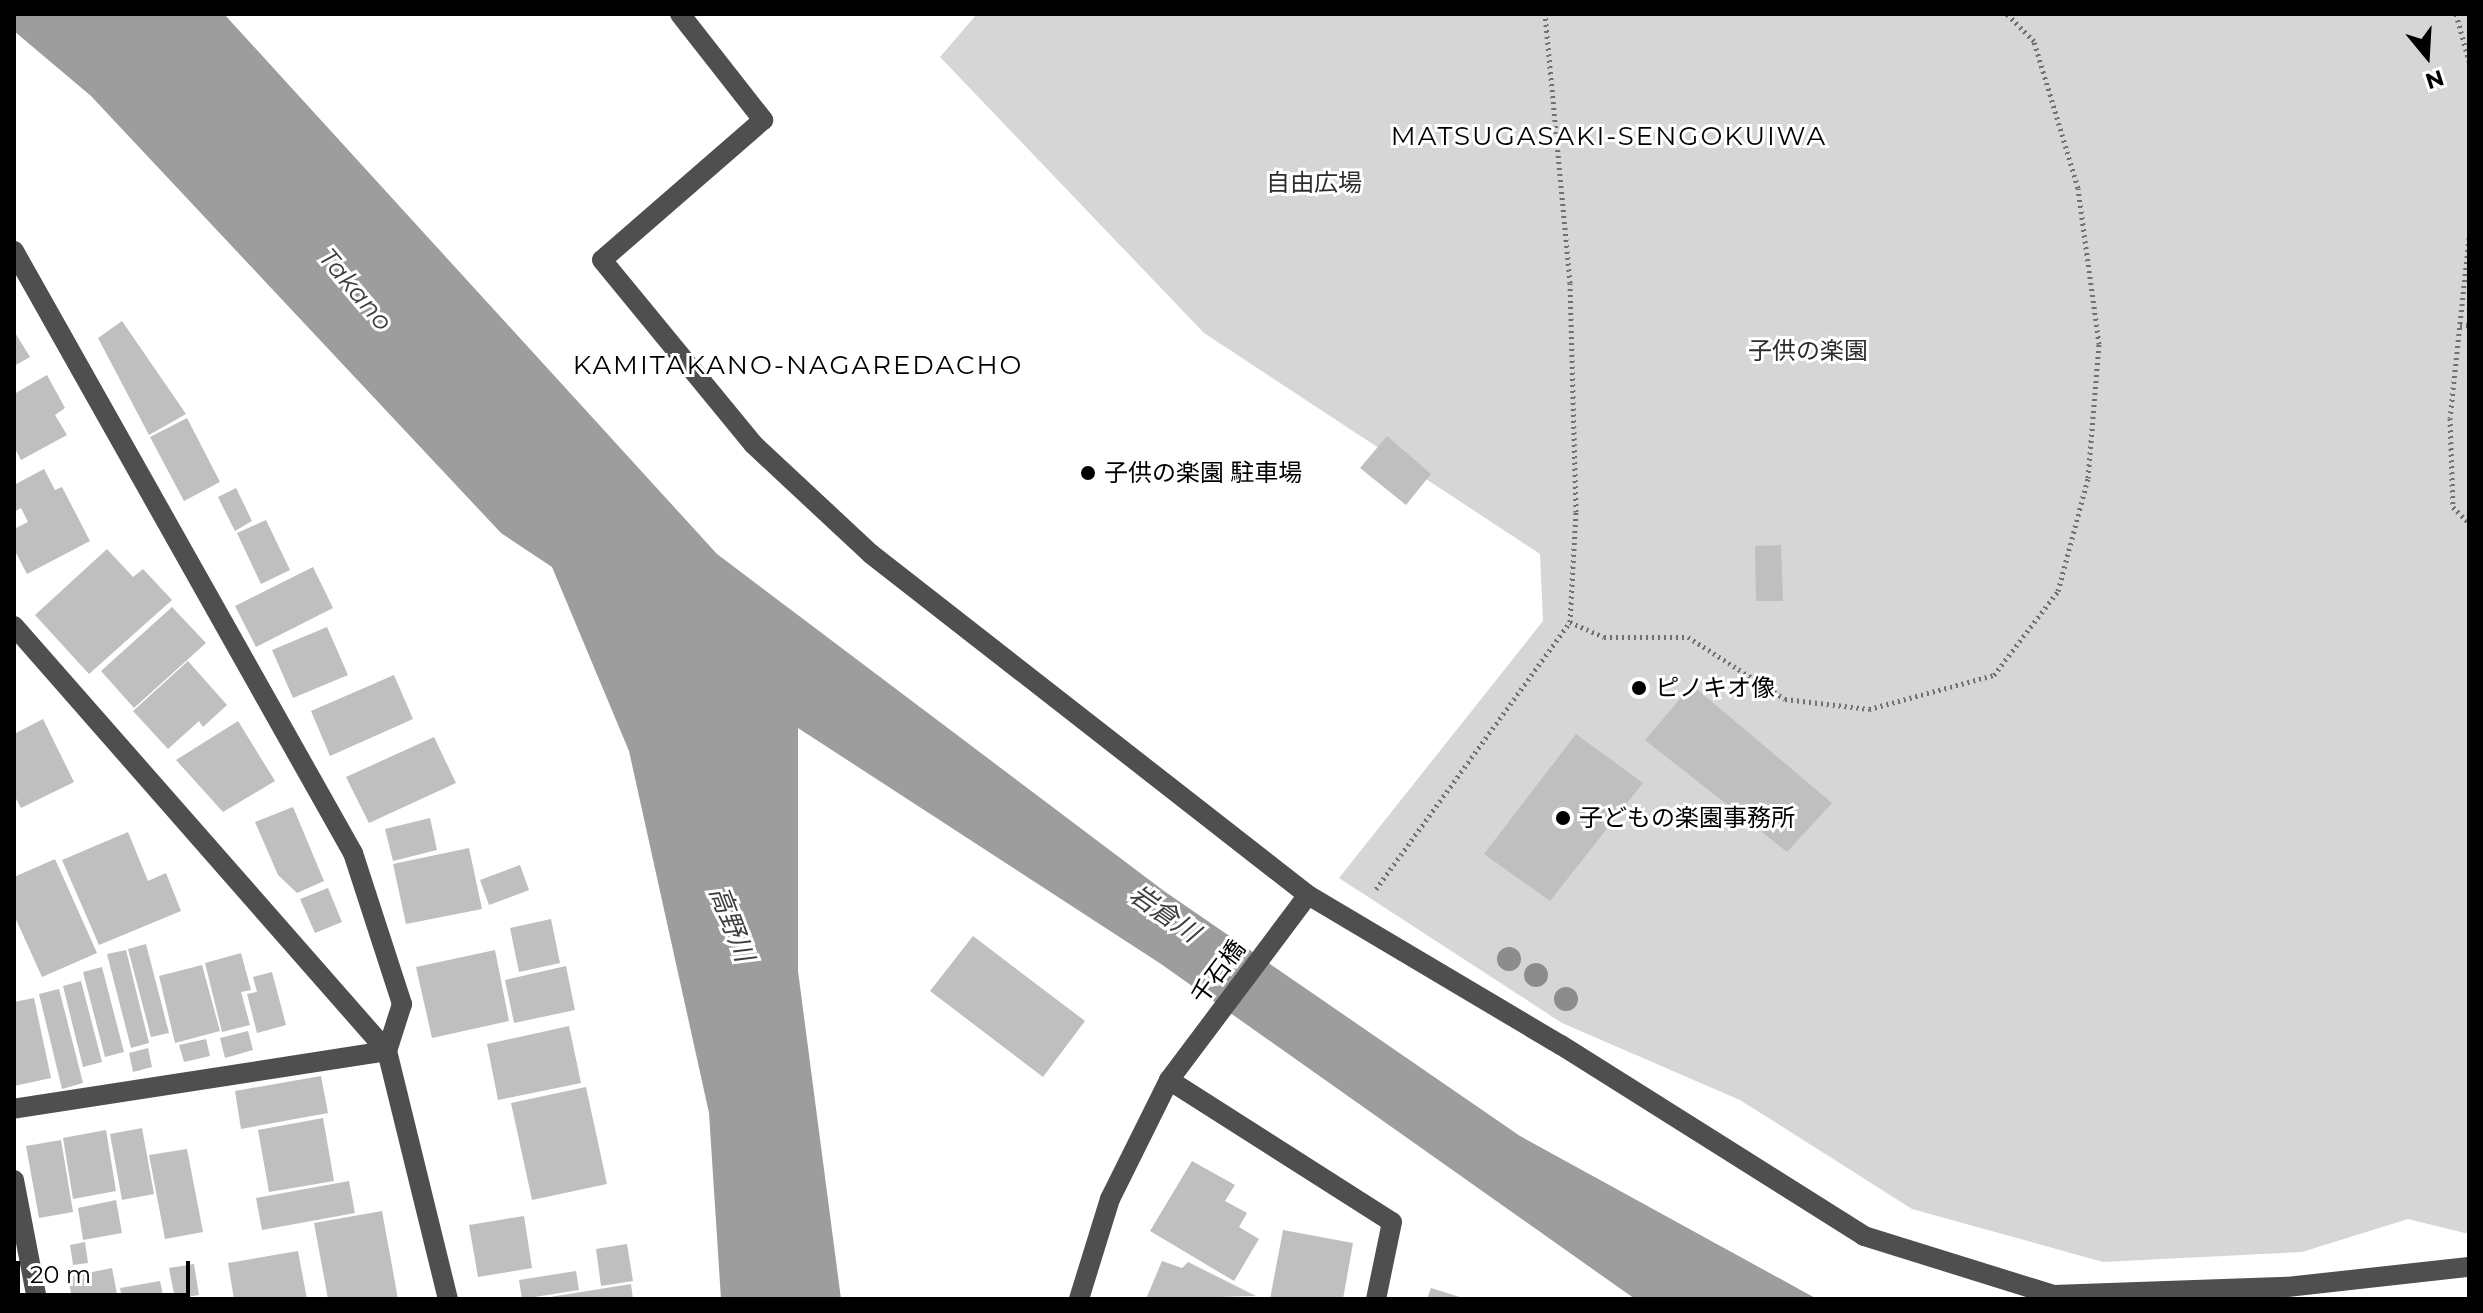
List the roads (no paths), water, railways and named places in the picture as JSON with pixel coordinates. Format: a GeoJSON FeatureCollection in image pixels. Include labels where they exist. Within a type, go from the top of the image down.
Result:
{"type":"FeatureCollection","features":[{"type":"Feature","properties":{"kind":"street"},"geometry":{"type":"LineString","coordinates":[[680,14],[763,120],[602,260],[753,444],[871,554],[1308,895],[1561,1045],[1864,1236],[2053,1295],[2287,1287],[2469,1267]]}},
{"type":"Feature","properties":{"kind":"street"},"geometry":{"type":"LineString","coordinates":[[14,251],[353,853],[402,1004],[387,1051]]}},
{"type":"Feature","properties":{"kind":"street"},"geometry":{"type":"LineString","coordinates":[[14,626],[387,1051],[448,1299]]}},
{"type":"Feature","properties":{"kind":"street","name":"千石橋"},"geometry":{"type":"LineString","coordinates":[[1079,1299],[1110,1199],[1169,1080],[1308,895]]}},
{"type":"Feature","properties":{"kind":"street"},"geometry":{"type":"LineString","coordinates":[[14,1109],[387,1051]]}},
{"type":"Feature","properties":{"kind":"street"},"geometry":{"type":"LineString","coordinates":[[1169,1080],[1392,1222],[1376,1299]]}},
{"type":"Feature","properties":{"kind":"street"},"geometry":{"type":"LineString","coordinates":[[14,1180],[37,1299]]}},
{"type":"Feature","properties":{"kind":"water"},"geometry":{"type":"Polygon","coordinates":[[[14,14],[224,14],[717,554],[1164,891],[1520,1136],[1817,1299],[1635,1299],[1161,964],[798,728],[798,971],[841,1299],[721,1299],[709,1113],[629,751],[552,567],[501,533],[91,96],[14,31],[14,14]]]}},
{"type":"Feature","properties":{"kind":"place","name":"子供の楽園 駐車場"},"geometry":{"type":"Point","coordinates":[1088,473]}},
{"type":"Feature","properties":{"kind":"place","name":"ピノキオ像"},"geometry":{"type":"Point","coordinates":[1639,688]}},
{"type":"Feature","properties":{"kind":"place","name":"子どもの楽園事務所"},"geometry":{"type":"Point","coordinates":[1563,818]}},
{"type":"Feature","properties":{"kind":"district","name":"MATSUGASAKI-SENGOKUIWA"},"geometry":{"type":"Point","coordinates":[1609,137]}},
{"type":"Feature","properties":{"kind":"district","name":"KAMITAKANO-NAGAREDACHO"},"geometry":{"type":"Point","coordinates":[798,366]}},
{"type":"Feature","properties":{"kind":"park label","name":"自由広場"},"geometry":{"type":"Point","coordinates":[1314,183]}},
{"type":"Feature","properties":{"kind":"park label","name":"子供の楽園"},"geometry":{"type":"Point","coordinates":[1808,351]}},
{"type":"Feature","properties":{"kind":"water label","name":"Takano"},"geometry":{"type":"Point","coordinates":[355,290]}},
{"type":"Feature","properties":{"kind":"water label","name":"岩倉川"},"geometry":{"type":"Point","coordinates":[1164,914]}},
{"type":"Feature","properties":{"kind":"water label","name":"高野川"},"geometry":{"type":"Point","coordinates":[731,924]}}]}
